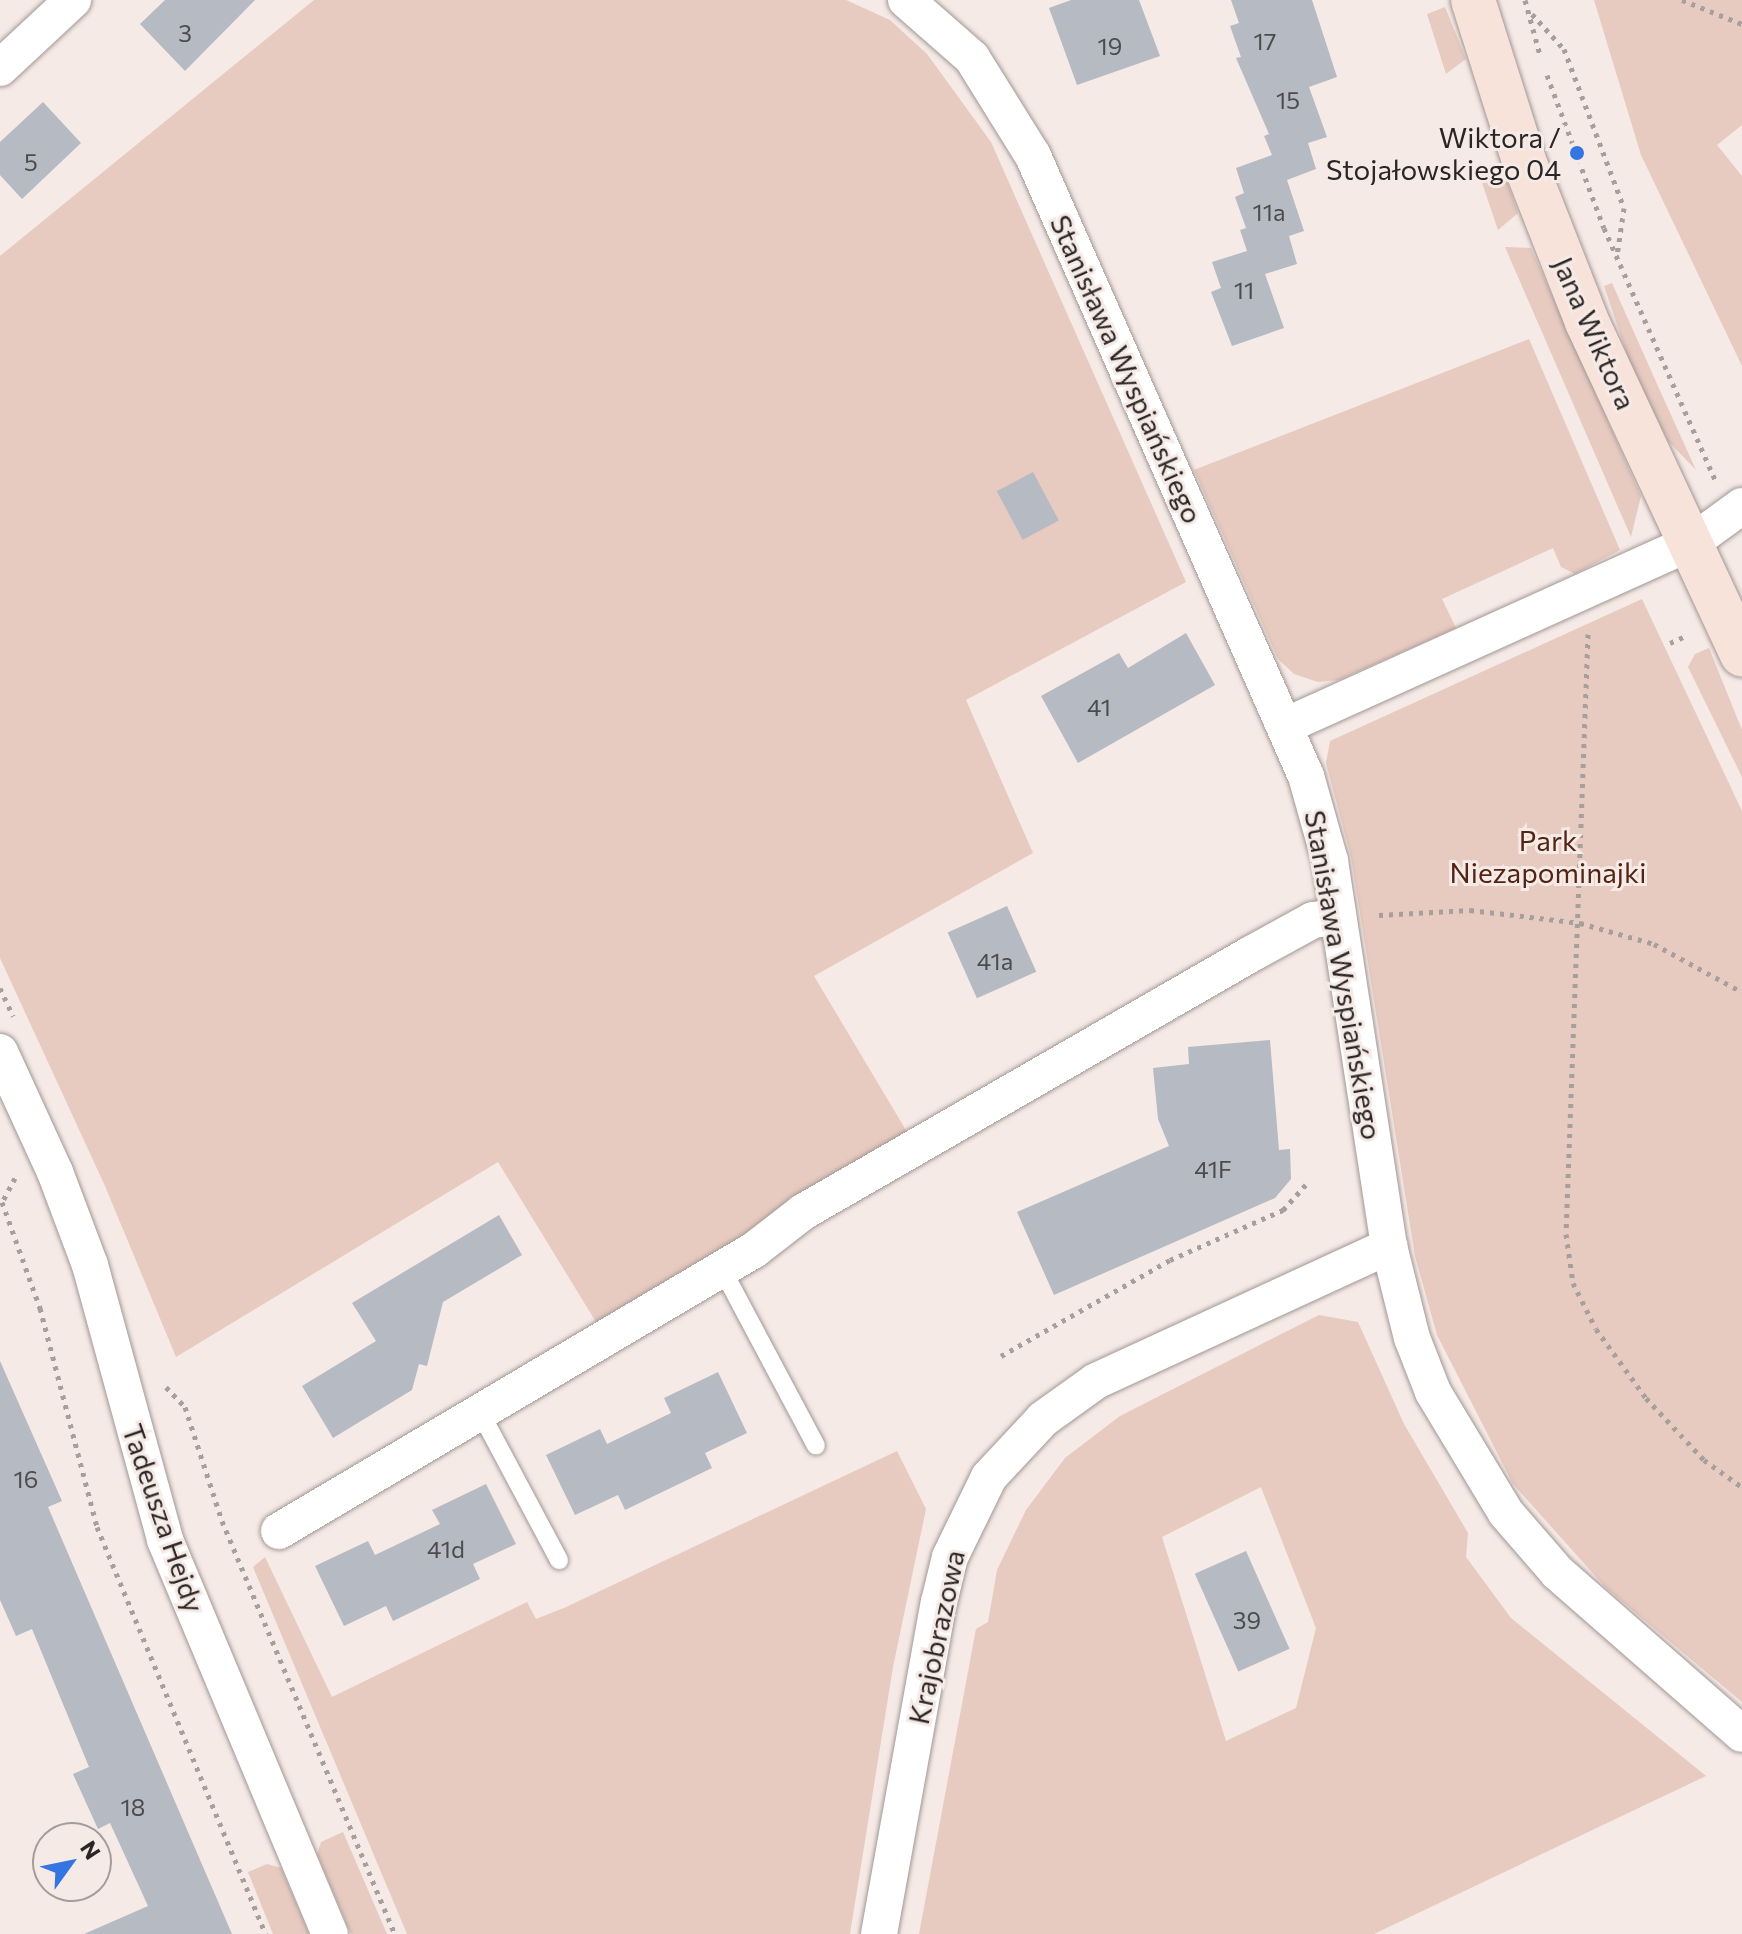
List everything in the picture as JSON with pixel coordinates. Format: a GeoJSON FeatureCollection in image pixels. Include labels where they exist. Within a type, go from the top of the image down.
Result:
{"type":"FeatureCollection","features":[{"type":"Feature","properties":{"kind":"street"},"geometry":{"type":"LineString","coordinates":[[0,68],[73,0]]}},
{"type":"Feature","properties":{"kind":"street","name":"Stanisława Wyspiańskiego"},"geometry":{"type":"LineString","coordinates":[[906,0],[972,58],[1033,156],[1285,726],[1319,817],[1338,917],[1389,1246],[1412,1338],[1433,1392],[1506,1513],[1558,1573],[1742,1734]]}},
{"type":"Feature","properties":{"kind":"street","name":"Jana Wiktora"},"geometry":{"type":"LineString","coordinates":[[1473,0],[1524,161],[1587,322],[1742,655]]}},
{"type":"Feature","properties":{"kind":"street"},"geometry":{"type":"LineString","coordinates":[[1285,726],[1691,543],[1742,506]]}},
{"type":"Feature","properties":{"kind":"street"},"geometry":{"type":"LineString","coordinates":[[279,1531],[722,1269],[803,1212],[1251,954],[1313,920],[1338,917]]}},
{"type":"Feature","properties":{"kind":"street","name":"Tadeusza Hejdy"},"geometry":{"type":"LineString","coordinates":[[10,1041],[90,1265],[165,1540],[330,1934]]}},
{"type":"Feature","properties":{"kind":"street","name":"Krajobrazowa"},"geometry":{"type":"LineString","coordinates":[[879,1934],[939,1602],[950,1557],[989,1477],[1043,1419],[1096,1381],[1389,1246]]}},
{"type":"Feature","properties":{"kind":"lane"},"geometry":{"type":"LineString","coordinates":[[722,1269],[816,1446]]}},
{"type":"Feature","properties":{"kind":"lane"},"geometry":{"type":"LineString","coordinates":[[480,1412],[559,1560]]}},
{"type":"Feature","properties":{"kind":"path"},"geometry":{"type":"LineString","coordinates":[[1525,0],[1541,59]]}},
{"type":"Feature","properties":{"kind":"path"},"geometry":{"type":"LineString","coordinates":[[1682,0],[1740,24],[1742,15]]}},
{"type":"Feature","properties":{"kind":"path"},"geometry":{"type":"LineString","coordinates":[[1529,10],[1564,49],[1624,208],[1617,257]]}},
{"type":"Feature","properties":{"kind":"path"},"geometry":{"type":"LineString","coordinates":[[1546,73],[1617,257],[1707,462]]}},
{"type":"Feature","properties":{"kind":"path"},"geometry":{"type":"LineString","coordinates":[[1590,589],[1580,923],[1566,1234],[1573,1283],[1596,1329],[1646,1398],[1704,1460],[1742,1487]]}},
{"type":"Feature","properties":{"kind":"path"},"geometry":{"type":"LineString","coordinates":[[1338,917],[1470,910],[1580,923],[1654,944],[1742,992]]}},
{"type":"Feature","properties":{"kind":"path"},"geometry":{"type":"LineString","coordinates":[[0,988],[10,1041]]}},
{"type":"Feature","properties":{"kind":"path"},"geometry":{"type":"LineString","coordinates":[[22,1164],[2,1202],[40,1308],[97,1527],[266,1934]]}},
{"type":"Feature","properties":{"kind":"path"},"geometry":{"type":"LineString","coordinates":[[1001,1356],[1170,1260],[1283,1210],[1307,1183]]}},
{"type":"Feature","properties":{"kind":"path"},"geometry":{"type":"LineString","coordinates":[[157,1378],[185,1407],[222,1521],[395,1934]]}},
{"type":"Feature","properties":{"kind":"green space"},"geometry":{"type":"Polygon","coordinates":[[[314,0],[846,0],[890,20],[927,54],[991,142],[1186,582],[966,700],[1033,853],[814,976],[910,1137],[596,1322],[498,1162],[176,1357],[105,1186],[0,958],[0,256],[314,0]]]}},
{"type":"Feature","properties":{"kind":"green space"},"geometry":{"type":"Polygon","coordinates":[[[1594,0],[1742,0],[1742,125],[1717,145],[1742,176],[1742,366],[1641,155],[1594,0]]]}},
{"type":"Feature","properties":{"kind":"green space"},"geometry":{"type":"Polygon","coordinates":[[[1445,7],[1466,59],[1446,74],[1427,14],[1445,7]]]}},
{"type":"Feature","properties":{"kind":"green space"},"geometry":{"type":"Polygon","coordinates":[[[1502,168],[1518,213],[1498,230],[1478,171],[1502,168]]]}},
{"type":"Feature","properties":{"kind":"green space"},"geometry":{"type":"Polygon","coordinates":[[[1505,247],[1531,248],[1641,496],[1631,537],[1505,247]]]}},
{"type":"Feature","properties":{"kind":"green space"},"geometry":{"type":"Polygon","coordinates":[[[1612,283],[1696,470],[1668,441],[1630,363],[1604,286],[1612,283]]]}},
{"type":"Feature","properties":{"kind":"green space"},"geometry":{"type":"Polygon","coordinates":[[[1529,339],[1620,550],[1575,574],[1561,567],[1553,548],[1442,599],[1456,628],[1339,680],[1318,682],[1294,674],[1278,659],[1194,470],[1529,339]]]}},
{"type":"Feature","properties":{"kind":"green space","name":"Park Niezapominajki"},"geometry":{"type":"Polygon","coordinates":[[[1642,599],[1742,811],[1742,1702],[1606,1588],[1513,1484],[1437,1335],[1415,1256],[1351,857],[1326,763],[1330,741],[1642,599]]]}},
{"type":"Feature","properties":{"kind":"green space"},"geometry":{"type":"Polygon","coordinates":[[[1709,648],[1742,730],[1742,777],[1688,667],[1695,654],[1709,648]]]}},
{"type":"Feature","properties":{"kind":"green space"},"geometry":{"type":"Polygon","coordinates":[[[1319,1315],[1358,1322],[1404,1424],[1468,1533],[1466,1557],[1511,1618],[1706,1776],[1374,1934],[919,1934],[976,1629],[988,1622],[997,1570],[1026,1510],[1065,1458],[1120,1416],[1319,1315]],[[1261,1487],[1162,1537],[1226,1741],[1296,1708],[1316,1628],[1261,1487]]]}},
{"type":"Feature","properties":{"kind":"green space"},"geometry":{"type":"Polygon","coordinates":[[[897,1451],[926,1509],[893,1667],[850,1934],[407,1934],[253,1567],[265,1557],[332,1697],[527,1602],[536,1619],[564,1608],[897,1451]]]}},
{"type":"Feature","properties":{"kind":"green space"},"geometry":{"type":"Polygon","coordinates":[[[343,1832],[387,1934],[351,1934],[317,1854],[321,1842],[343,1832]]]}},
{"type":"Feature","properties":{"kind":"green space"},"geometry":{"type":"Polygon","coordinates":[[[267,1864],[281,1868],[309,1934],[273,1934],[248,1872],[267,1864]]]}},
{"type":"Feature","properties":{"kind":"building"},"geometry":{"type":"Polygon","coordinates":[[[165,0],[255,0],[185,71],[140,24],[165,0]]]}},
{"type":"Feature","properties":{"kind":"building"},"geometry":{"type":"Polygon","coordinates":[[[1071,0],[1139,0],[1160,56],[1077,85],[1049,8],[1071,0]]]}},
{"type":"Feature","properties":{"kind":"building"},"geometry":{"type":"Polygon","coordinates":[[[1231,0],[1312,0],[1337,77],[1309,87],[1327,137],[1308,143],[1316,169],[1287,180],[1304,231],[1289,236],[1297,264],[1265,274],[1284,328],[1232,346],[1211,292],[1221,288],[1212,262],[1247,251],[1240,230],[1246,228],[1235,197],[1244,193],[1236,168],[1272,155],[1264,136],[1269,134],[1236,58],[1241,57],[1230,26],[1239,23],[1231,0]]]}},
{"type":"Feature","properties":{"kind":"building"},"geometry":{"type":"Polygon","coordinates":[[[43,102],[81,143],[22,199],[0,175],[0,142],[43,102]]]}},
{"type":"Feature","properties":{"kind":"building"},"geometry":{"type":"Polygon","coordinates":[[[1033,472],[1059,521],[1023,540],[997,491],[1033,472]]]}},
{"type":"Feature","properties":{"kind":"building"},"geometry":{"type":"Polygon","coordinates":[[[1186,633],[1215,685],[1078,763],[1041,696],[1119,653],[1128,668],[1186,633]]]}},
{"type":"Feature","properties":{"kind":"building"},"geometry":{"type":"Polygon","coordinates":[[[1007,906],[1036,972],[977,998],[948,932],[1007,906]]]}},
{"type":"Feature","properties":{"kind":"building"},"geometry":{"type":"Polygon","coordinates":[[[1270,1040],[1279,1150],[1290,1149],[1291,1179],[1275,1198],[1054,1295],[1017,1212],[1169,1146],[1158,1119],[1153,1068],[1189,1064],[1188,1047],[1270,1040]]]}},
{"type":"Feature","properties":{"kind":"building"},"geometry":{"type":"Polygon","coordinates":[[[499,1215],[522,1255],[443,1302],[427,1366],[419,1364],[412,1390],[333,1438],[302,1386],[376,1341],[352,1303],[499,1215]]]}},
{"type":"Feature","properties":{"kind":"building"},"geometry":{"type":"Polygon","coordinates":[[[0,1361],[62,1501],[48,1507],[232,1934],[84,1934],[148,1906],[112,1822],[95,1822],[73,1774],[89,1767],[32,1629],[16,1636],[0,1600],[0,1361]]]}},
{"type":"Feature","properties":{"kind":"building"},"geometry":{"type":"Polygon","coordinates":[[[718,1372],[747,1433],[705,1453],[712,1468],[625,1510],[618,1495],[575,1515],[546,1455],[600,1429],[607,1444],[671,1413],[664,1398],[718,1372]]]}},
{"type":"Feature","properties":{"kind":"building"},"geometry":{"type":"Polygon","coordinates":[[[486,1484],[516,1544],[473,1564],[480,1579],[393,1621],[386,1606],[344,1626],[315,1566],[368,1541],[375,1555],[440,1524],[432,1510],[486,1484]]]}},
{"type":"Feature","properties":{"kind":"building"},"geometry":{"type":"Polygon","coordinates":[[[1246,1551],[1290,1649],[1238,1672],[1195,1574],[1246,1551]]]}},
{"type":"Feature","properties":{"kind":"place","name":"Wiktora / Stojałowskiego 04"},"geometry":{"type":"Point","coordinates":[1577,153]}}]}
